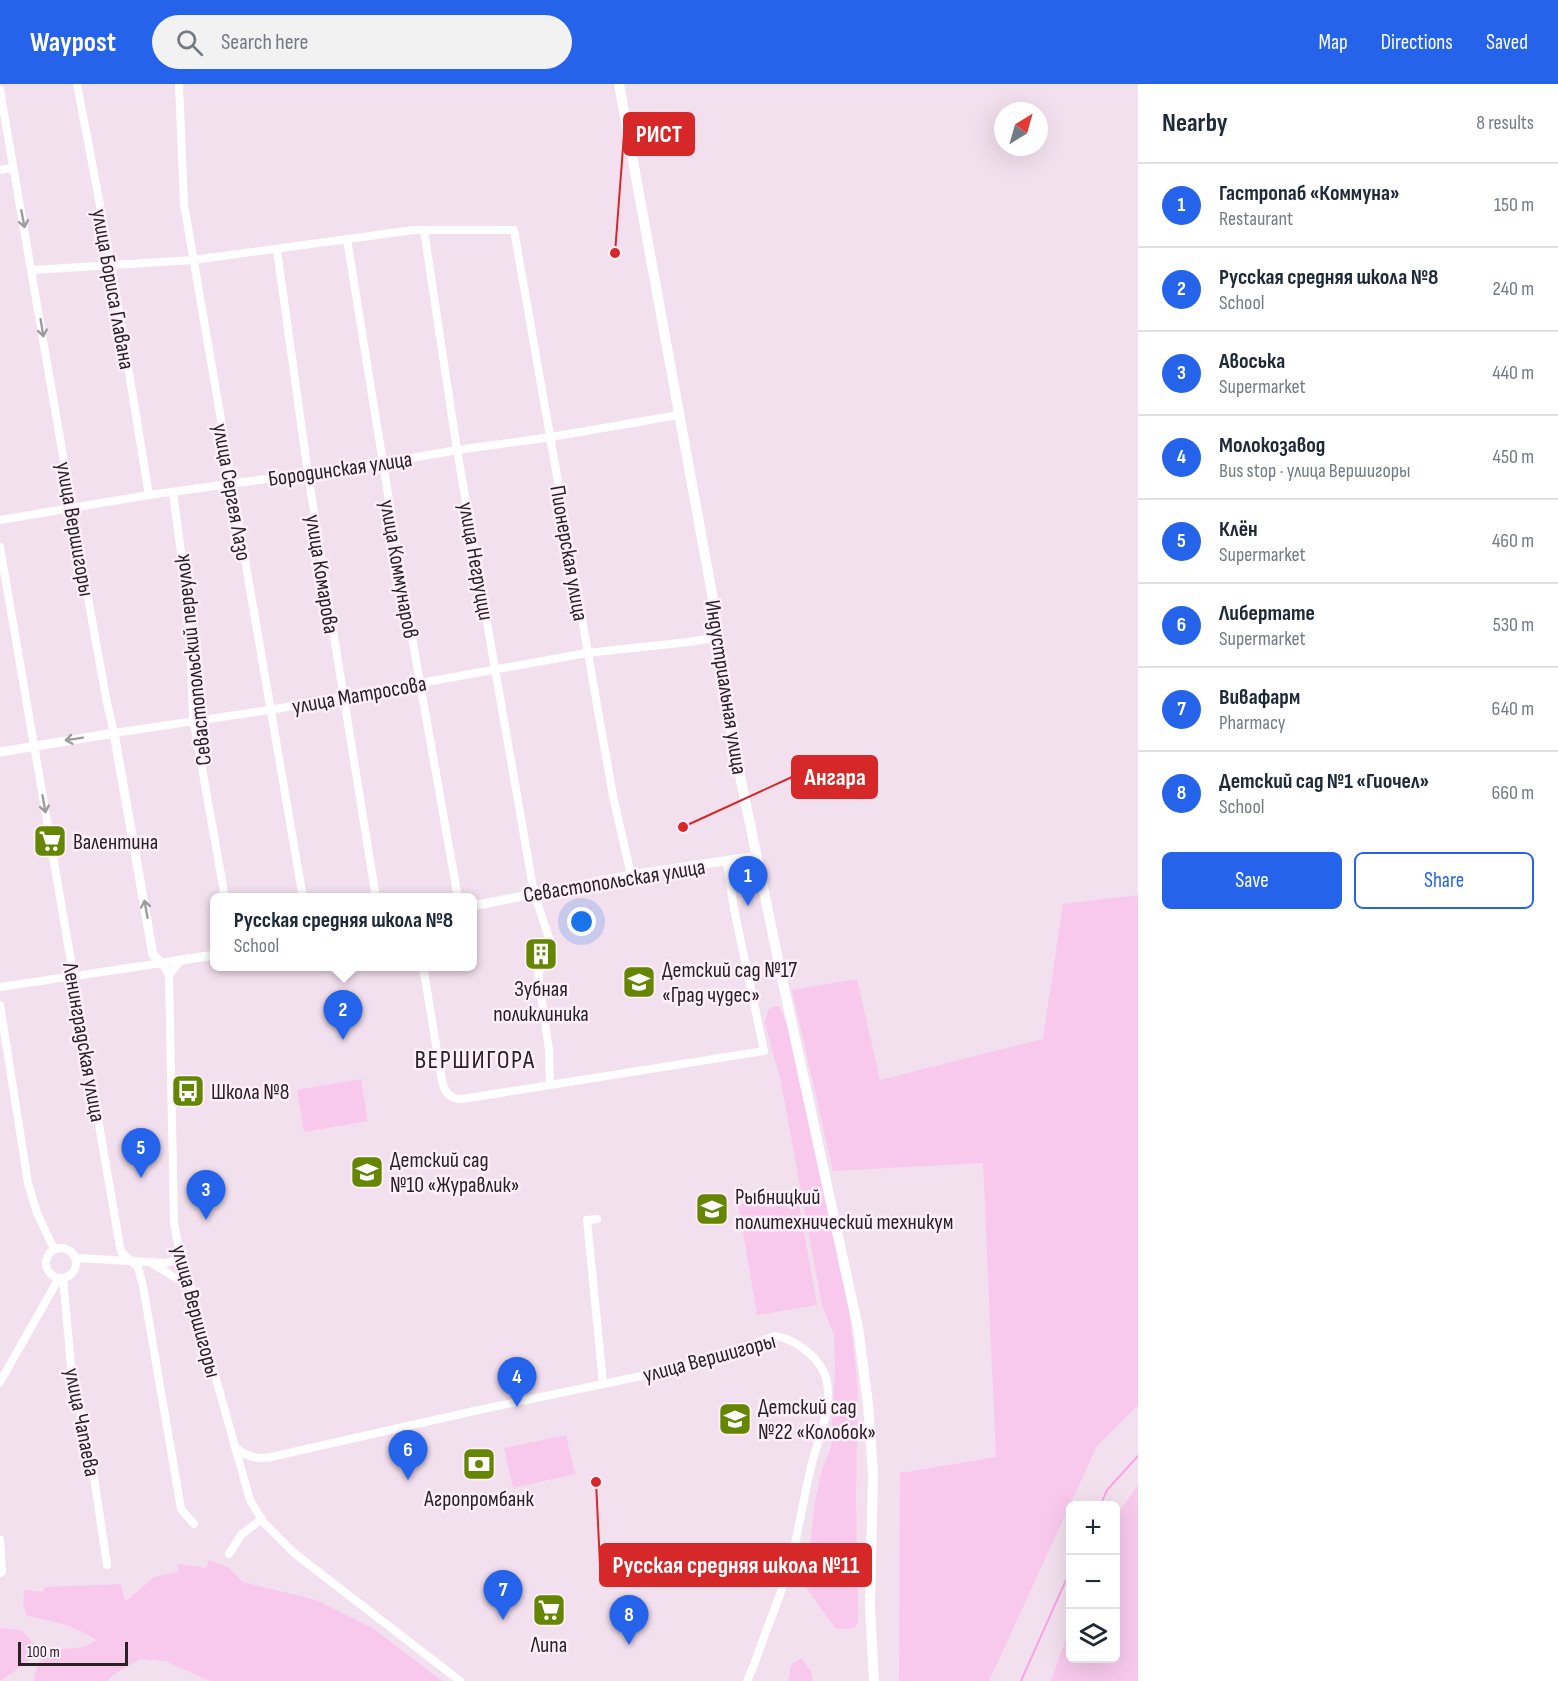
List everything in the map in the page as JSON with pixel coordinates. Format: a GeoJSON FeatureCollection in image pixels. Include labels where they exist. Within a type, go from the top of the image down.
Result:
{"type":"FeatureCollection","features":[{"type":"Feature","properties":{"kind":"main road","name":"Индустриальная улица"},"geometry":{"type":"LineString","coordinates":[[619,84],[718,637],[732,737],[858,1328],[868,1404],[873,1473],[870,1607],[874,1681]]}},
{"type":"Feature","properties":{"kind":"street","name":"улица Бориса Главана"},"geometry":{"type":"LineString","coordinates":[[77,84],[111,263],[149,495]]}},
{"type":"Feature","properties":{"kind":"street","name":"улица Сергея Лазо"},"geometry":{"type":"LineString","coordinates":[[179,84],[184,204],[302,893]]}},
{"type":"Feature","properties":{"kind":"street","name":"улица Вершигоры"},"geometry":{"type":"LineString","coordinates":[[0,90],[33,270],[72,508],[153,955],[162,963]]}},
{"type":"Feature","properties":{"kind":"street"},"geometry":{"type":"LineString","coordinates":[[0,170],[13,168]]}},
{"type":"Feature","properties":{"kind":"street"},"geometry":{"type":"LineString","coordinates":[[33,270],[111,263],[193,260],[423,230]]}},
{"type":"Feature","properties":{"kind":"street","name":"Пионерская улица"},"geometry":{"type":"LineString","coordinates":[[423,230],[514,230],[587,653],[613,796],[631,875]]}},
{"type":"Feature","properties":{"kind":"street","name":"улица Негруцци"},"geometry":{"type":"LineString","coordinates":[[423,230],[457,450],[497,669],[534,893],[550,941],[548,954],[538,974],[549,1049],[550,1084]]}},
{"type":"Feature","properties":{"kind":"street","name":"улица Коммунаров"},"geometry":{"type":"LineString","coordinates":[[347,239],[420,684],[457,893]]}},
{"type":"Feature","properties":{"kind":"street","name":"улица Комарова"},"geometry":{"type":"LineString","coordinates":[[277,250],[308,474],[375,893]]}},
{"type":"Feature","properties":{"kind":"street","name":"Бородинская улица"},"geometry":{"type":"LineString","coordinates":[[0,520],[149,495],[383,464],[679,415]]}},
{"type":"Feature","properties":{"kind":"street","name":"Севастопольский переулок"},"geometry":{"type":"LineString","coordinates":[[173,493],[189,611],[194,722],[224,893]]}},
{"type":"Feature","properties":{"kind":"street","name":"Ленинградская улица"},"geometry":{"type":"LineString","coordinates":[[0,547],[120,1247],[122,1252],[138,1267],[181,1509],[194,1524]]}},
{"type":"Feature","properties":{"kind":"street","name":"улица Матросова"},"geometry":{"type":"LineString","coordinates":[[0,752],[270,710],[587,653],[718,637]]}},
{"type":"Feature","properties":{"kind":"street","name":"Севастопольская улица"},"geometry":{"type":"LineString","coordinates":[[477,905],[631,875],[727,862],[757,855]]}},
{"type":"Feature","properties":{"kind":"street"},"geometry":{"type":"LineString","coordinates":[[424,971],[442,1081],[448,1095],[455,1099],[764,1051],[734,909],[727,862]]}},
{"type":"Feature","properties":{"kind":"street"},"geometry":{"type":"LineString","coordinates":[[0,987],[210,956]]}},
{"type":"Feature","properties":{"kind":"street"},"geometry":{"type":"LineString","coordinates":[[162,963],[169,975],[180,961]]}},
{"type":"Feature","properties":{"kind":"street","name":"улица Вершигоры"},"geometry":{"type":"LineString","coordinates":[[169,975],[174,1221],[177,1240],[250,1500],[262,1520],[294,1553],[460,1681]]}},
{"type":"Feature","properties":{"kind":"street"},"geometry":{"type":"LineString","coordinates":[[0,1005],[28,1183],[37,1214],[54,1249],[67,1249],[76,1258],[152,1263],[171,1262],[182,1254]]}},
{"type":"Feature","properties":{"kind":"street"},"geometry":{"type":"LineString","coordinates":[[597,1219],[587,1221],[603,1383]]}},
{"type":"Feature","properties":{"kind":"street","name":"улица Чапаева"},"geometry":{"type":"LineString","coordinates":[[54,1249],[47,1256],[46,1265],[50,1273],[61,1278],[72,1366],[93,1470],[107,1565]]}},
{"type":"Feature","properties":{"kind":"street"},"geometry":{"type":"LineString","coordinates":[[0,1382],[61,1278],[72,1273],[76,1258]]}},
{"type":"Feature","properties":{"kind":"street"},"geometry":{"type":"LineString","coordinates":[[152,1263],[192,1288]]}},
{"type":"Feature","properties":{"kind":"street","name":"улица Вершигоры"},"geometry":{"type":"LineString","coordinates":[[235,1447],[253,1458],[272,1457],[706,1362],[776,1336],[785,1337],[818,1362],[824,1373],[827,1393],[824,1423],[810,1469],[794,1549],[782,1591],[747,1681]]}},
{"type":"Feature","properties":{"kind":"street"},"geometry":{"type":"LineString","coordinates":[[229,1554],[241,1535],[262,1520]]}},
{"type":"Feature","properties":{"kind":"street"},"geometry":{"type":"LineString","coordinates":[[0,1540],[1,1572]]}},
{"type":"Feature","properties":{"kind":"shaded area"},"geometry":{"type":"Polygon","coordinates":[[[1138,895],[1138,1405],[1097,1446],[1072,1501],[1066,1501],[1066,1513],[989,1681],[899,1681],[900,1473],[996,1457],[983,1163],[833,1171],[792,990],[857,979],[880,1080],[1043,1039],[1063,904],[1138,895]]]}},
{"type":"Feature","properties":{"kind":"shaded area"},"geometry":{"type":"Polygon","coordinates":[[[779,1006],[789,1029],[849,1310],[858,1388],[856,1493],[858,1622],[854,1628],[835,1628],[805,1586],[816,1496],[831,1447],[835,1369],[834,1335],[822,1305],[781,1082],[765,1023],[768,1010],[779,1006]]]}},
{"type":"Feature","properties":{"kind":"shaded area"},"geometry":{"type":"Polygon","coordinates":[[[361,1079],[368,1121],[304,1132],[297,1090],[361,1079]]]}},
{"type":"Feature","properties":{"kind":"shaded area"},"geometry":{"type":"Polygon","coordinates":[[[797,1193],[817,1305],[757,1315],[738,1204],[797,1193]]]}},
{"type":"Feature","properties":{"kind":"shaded area"},"geometry":{"type":"Polygon","coordinates":[[[566,1435],[575,1474],[513,1488],[504,1448],[566,1435]]]}},
{"type":"Feature","properties":{"kind":"shaded area"},"geometry":{"type":"Polygon","coordinates":[[[1138,1485],[1138,1681],[1051,1681],[1066,1638],[1066,1663],[1120,1663],[1120,1510],[1138,1485]]]}},
{"type":"Feature","properties":{"kind":"shaded area"},"geometry":{"type":"Polygon","coordinates":[[[209,1560],[229,1568],[243,1582],[316,1600],[374,1629],[442,1681],[210,1681],[165,1661],[140,1659],[114,1674],[107,1681],[34,1681],[43,1656],[50,1651],[77,1648],[96,1640],[63,1624],[27,1616],[23,1605],[24,1590],[43,1592],[44,1587],[121,1584],[125,1602],[154,1577],[178,1572],[178,1564],[206,1568],[209,1560]]]}},
{"type":"Feature","properties":{"kind":"shaded area"},"geometry":{"type":"Polygon","coordinates":[[[0,1628],[21,1630],[34,1644],[32,1659],[0,1681],[0,1628]]]}},
{"type":"Feature","properties":{"kind":"shaded area"},"geometry":{"type":"Polygon","coordinates":[[[801,1658],[811,1671],[813,1681],[788,1681],[791,1665],[801,1658]]]}},
{"type":"Feature","properties":{"kind":"waterway"},"geometry":{"type":"LineString","coordinates":[[1102,1501],[1107,1490],[1138,1456]]}},
{"type":"Feature","properties":{"kind":"waterway"},"geometry":{"type":"LineString","coordinates":[[1021,1681],[1066,1580]]}},
{"type":"Feature","properties":{"kind":"place","name":"РИСТ"},"geometry":{"type":"Point","coordinates":[615,253]}},
{"type":"Feature","properties":{"kind":"place","name":"Ангара"},"geometry":{"type":"Point","coordinates":[683,827]}},
{"type":"Feature","properties":{"kind":"place","name":"Валентина"},"geometry":{"type":"Point","coordinates":[50,841]}},
{"type":"Feature","properties":{"kind":"place","name":"Гастропаб «Коммуна»"},"geometry":{"type":"Point","coordinates":[748,906]}},
{"type":"Feature","properties":{"kind":"place","name":"Зубная поликлиника"},"geometry":{"type":"Point","coordinates":[541,954]}},
{"type":"Feature","properties":{"kind":"place","name":"Детский сад №17 «Град чудес»"},"geometry":{"type":"Point","coordinates":[639,982]}},
{"type":"Feature","properties":{"kind":"place","name":"Русская средняя школа №8"},"geometry":{"type":"Point","coordinates":[343,1040]}},
{"type":"Feature","properties":{"kind":"place","name":"Школа №8"},"geometry":{"type":"Point","coordinates":[188,1091]}},
{"type":"Feature","properties":{"kind":"place","name":"Детский сад №10 «Журавлик»"},"geometry":{"type":"Point","coordinates":[367,1172]}},
{"type":"Feature","properties":{"kind":"place","name":"Клён"},"geometry":{"type":"Point","coordinates":[141,1178]}},
{"type":"Feature","properties":{"kind":"place","name":"Рыбницкий политехнический техникум"},"geometry":{"type":"Point","coordinates":[712,1209]}},
{"type":"Feature","properties":{"kind":"place","name":"Авоська"},"geometry":{"type":"Point","coordinates":[206,1220]}},
{"type":"Feature","properties":{"kind":"place","name":"Молокозавод"},"geometry":{"type":"Point","coordinates":[517,1407]}},
{"type":"Feature","properties":{"kind":"place","name":"Детский сад №22 «Колобок»"},"geometry":{"type":"Point","coordinates":[735,1419]}},
{"type":"Feature","properties":{"kind":"place","name":"Агропромбанк"},"geometry":{"type":"Point","coordinates":[479,1464]}},
{"type":"Feature","properties":{"kind":"place","name":"Либертате"},"geometry":{"type":"Point","coordinates":[408,1480]}},
{"type":"Feature","properties":{"kind":"place","name":"Русская средняя школа №11"},"geometry":{"type":"Point","coordinates":[596,1482]}},
{"type":"Feature","properties":{"kind":"place","name":"Липа"},"geometry":{"type":"Point","coordinates":[549,1610]}},
{"type":"Feature","properties":{"kind":"place","name":"Вивафарм"},"geometry":{"type":"Point","coordinates":[503,1620]}},
{"type":"Feature","properties":{"kind":"place","name":"Детский сад №1 «Гиочел»"},"geometry":{"type":"Point","coordinates":[629,1645]}},
{"type":"Feature","properties":{"kind":"district","name":"ВЕРШИГОРА"},"geometry":{"type":"Point","coordinates":[475,1059]}}]}
